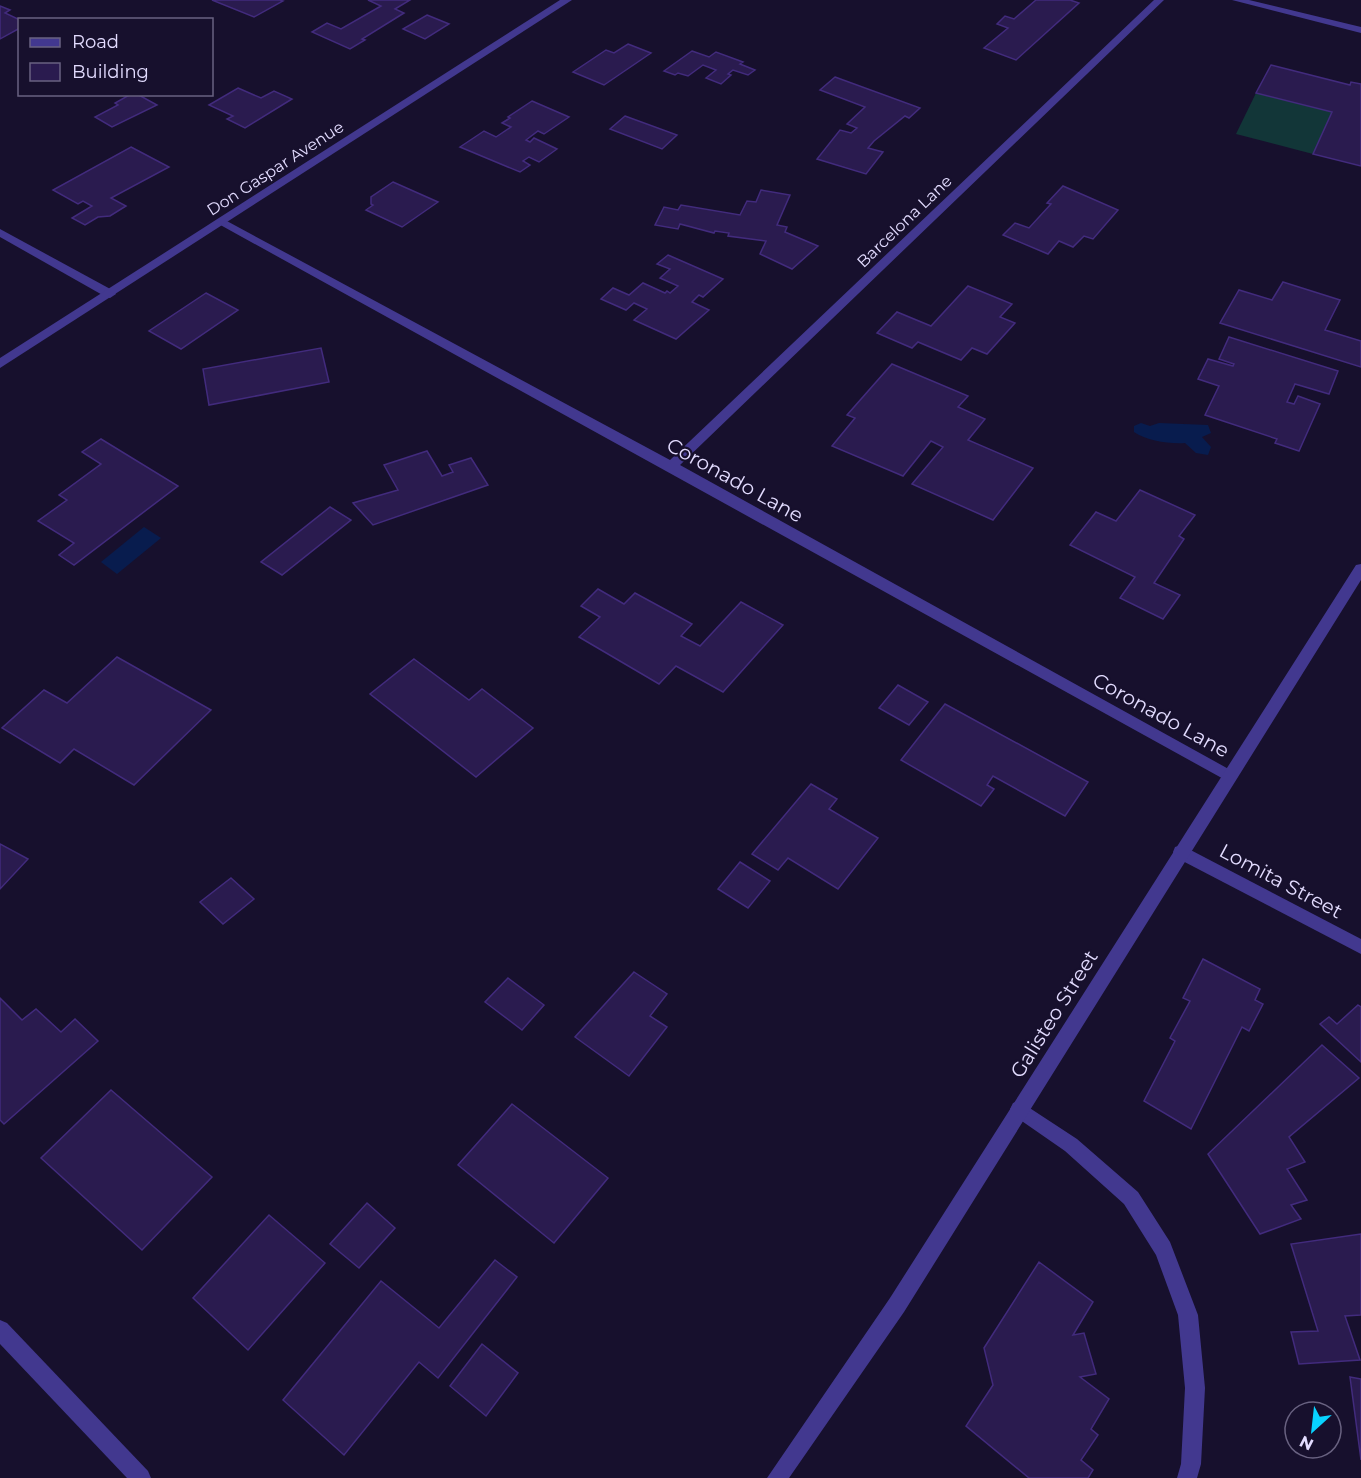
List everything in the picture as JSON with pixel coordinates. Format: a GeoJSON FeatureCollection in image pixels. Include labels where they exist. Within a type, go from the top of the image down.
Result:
{"type":"FeatureCollection","features":[{"type":"Feature","properties":{"kind":"street","name":"Don Gaspar Avenue"},"geometry":{"type":"LineString","coordinates":[[0,364],[567,0]]}},
{"type":"Feature","properties":{"kind":"street","name":"Barcelona Lane"},"geometry":{"type":"LineString","coordinates":[[671,466],[1160,0]]}},
{"type":"Feature","properties":{"kind":"street"},"geometry":{"type":"LineString","coordinates":[[1237,0],[1361,30]]}},
{"type":"Feature","properties":{"kind":"street","name":"Coronado Lane"},"geometry":{"type":"LineString","coordinates":[[220,222],[671,466],[1229,776]]}},
{"type":"Feature","properties":{"kind":"street"},"geometry":{"type":"LineString","coordinates":[[0,232],[110,294]]}},
{"type":"Feature","properties":{"kind":"street","name":"Galisteo Street"},"geometry":{"type":"LineString","coordinates":[[777,1478],[897,1305],[1361,569]]}},
{"type":"Feature","properties":{"kind":"street","name":"Lomita Street"},"geometry":{"type":"LineString","coordinates":[[1181,852],[1361,947]]}},
{"type":"Feature","properties":{"kind":"street"},"geometry":{"type":"LineString","coordinates":[[1019,1109],[1071,1145],[1131,1198],[1163,1249],[1188,1315],[1196,1388],[1188,1478]]}},
{"type":"Feature","properties":{"kind":"street"},"geometry":{"type":"LineString","coordinates":[[0,1329],[141,1478]]}},
{"type":"Feature","properties":{"kind":"green space"},"geometry":{"type":"Polygon","coordinates":[[[1256,93],[1332,112],[1313,154],[1236,134],[1256,93]]]}},
{"type":"Feature","properties":{"kind":"water"},"geometry":{"type":"Polygon","coordinates":[[[1141,423],[1150,426],[1159,423],[1208,425],[1211,433],[1202,437],[1211,447],[1208,455],[1196,453],[1185,443],[1145,438],[1134,432],[1134,426],[1141,423]]]}},
{"type":"Feature","properties":{"kind":"water"},"geometry":{"type":"Polygon","coordinates":[[[144,527],[161,538],[117,574],[101,562],[144,527]]]}},
{"type":"Feature","properties":{"kind":"building"},"geometry":{"type":"Polygon","coordinates":[[[212,0],[280,0],[283,1],[254,17],[212,0]]]}},
{"type":"Feature","properties":{"kind":"building"},"geometry":{"type":"Polygon","coordinates":[[[368,0],[410,0],[395,9],[404,13],[350,49],[312,32],[327,23],[341,29],[381,6],[368,0]]]}},
{"type":"Feature","properties":{"kind":"building"},"geometry":{"type":"Polygon","coordinates":[[[1036,0],[1070,0],[1079,3],[1016,60],[984,48],[1008,28],[997,24],[1005,16],[1014,19],[1036,0]]]}},
{"type":"Feature","properties":{"kind":"building"},"geometry":{"type":"Polygon","coordinates":[[[0,6],[10,10],[5,13],[18,19],[18,29],[0,39],[0,6]]]}},
{"type":"Feature","properties":{"kind":"building"},"geometry":{"type":"Polygon","coordinates":[[[427,15],[449,24],[425,39],[403,29],[427,15]]]}},
{"type":"Feature","properties":{"kind":"building"},"geometry":{"type":"Polygon","coordinates":[[[628,44],[651,53],[604,85],[573,72],[606,50],[614,53],[628,44]]]}},
{"type":"Feature","properties":{"kind":"building"},"geometry":{"type":"Polygon","coordinates":[[[692,51],[709,57],[716,52],[743,62],[740,64],[755,70],[748,75],[733,70],[721,84],[706,78],[716,70],[703,65],[688,76],[664,71],[692,51]]]}},
{"type":"Feature","properties":{"kind":"building"},"geometry":{"type":"Polygon","coordinates":[[[1271,65],[1350,85],[1351,82],[1361,84],[1361,166],[1313,154],[1332,112],[1256,93],[1271,65]]]}},
{"type":"Feature","properties":{"kind":"building"},"geometry":{"type":"Polygon","coordinates":[[[835,77],[920,108],[909,118],[905,116],[868,148],[883,152],[866,174],[817,159],[840,130],[851,133],[857,128],[847,124],[865,107],[820,90],[835,77]]]}},
{"type":"Feature","properties":{"kind":"building"},"geometry":{"type":"Polygon","coordinates":[[[238,88],[261,98],[274,91],[292,99],[245,128],[227,119],[233,116],[209,105],[238,88]]]}},
{"type":"Feature","properties":{"kind":"building"},"geometry":{"type":"Polygon","coordinates":[[[127,96],[141,96],[157,105],[112,127],[95,117],[118,105],[115,103],[127,96]]]}},
{"type":"Feature","properties":{"kind":"building"},"geometry":{"type":"Polygon","coordinates":[[[532,101],[569,117],[544,134],[538,131],[526,140],[530,142],[534,138],[557,149],[539,162],[529,157],[523,161],[530,165],[520,172],[460,147],[484,131],[496,137],[511,127],[502,123],[510,118],[508,117],[532,101]]]}},
{"type":"Feature","properties":{"kind":"building"},"geometry":{"type":"Polygon","coordinates":[[[625,116],[677,135],[662,149],[610,129],[625,116]]]}},
{"type":"Feature","properties":{"kind":"building"},"geometry":{"type":"Polygon","coordinates":[[[131,147],[169,167],[111,198],[126,206],[110,216],[98,217],[85,225],[72,218],[92,206],[83,201],[78,204],[53,190],[131,147]]]}},
{"type":"Feature","properties":{"kind":"building"},"geometry":{"type":"Polygon","coordinates":[[[393,182],[438,202],[402,227],[366,210],[373,205],[371,197],[393,182]]]}},
{"type":"Feature","properties":{"kind":"building"},"geometry":{"type":"Polygon","coordinates":[[[1063,186],[1118,210],[1093,239],[1084,236],[1073,247],[1059,241],[1048,254],[1003,235],[1015,223],[1029,228],[1051,204],[1047,203],[1063,186]]]}},
{"type":"Feature","properties":{"kind":"building"},"geometry":{"type":"Polygon","coordinates":[[[761,190],[790,195],[777,225],[787,227],[785,232],[818,246],[792,269],[760,254],[766,241],[728,236],[729,233],[715,231],[714,233],[680,224],[678,229],[655,225],[664,207],[678,210],[681,205],[740,215],[747,201],[756,202],[761,190]]]}},
{"type":"Feature","properties":{"kind":"building"},"geometry":{"type":"Polygon","coordinates":[[[668,255],[723,279],[703,297],[699,295],[692,302],[709,310],[676,339],[634,320],[647,309],[634,303],[626,310],[601,299],[613,288],[629,295],[643,283],[670,293],[678,286],[660,278],[670,269],[657,264],[668,255]]]}},
{"type":"Feature","properties":{"kind":"building"},"geometry":{"type":"Polygon","coordinates":[[[1283,282],[1340,300],[1325,330],[1361,341],[1361,367],[1220,323],[1239,290],[1272,300],[1283,282]]]}},
{"type":"Feature","properties":{"kind":"building"},"geometry":{"type":"Polygon","coordinates":[[[968,286],[1012,304],[1000,317],[1015,323],[987,354],[972,348],[961,360],[918,342],[912,348],[877,333],[897,312],[931,326],[968,286]]]}},
{"type":"Feature","properties":{"kind":"building"},"geometry":{"type":"Polygon","coordinates":[[[206,293],[238,310],[181,349],[149,331],[206,293]]]}},
{"type":"Feature","properties":{"kind":"building"},"geometry":{"type":"Polygon","coordinates":[[[1229,337],[1338,371],[1329,394],[1295,384],[1287,402],[1294,404],[1298,396],[1320,404],[1299,451],[1275,443],[1277,439],[1205,415],[1219,386],[1198,379],[1208,359],[1233,366],[1234,364],[1219,359],[1229,337]]]}},
{"type":"Feature","properties":{"kind":"building"},"geometry":{"type":"Polygon","coordinates":[[[321,348],[329,382],[209,405],[203,369],[321,348]]]}},
{"type":"Feature","properties":{"kind":"building"},"geometry":{"type":"Polygon","coordinates":[[[892,364],[968,396],[958,407],[985,419],[968,440],[1033,468],[993,520],[912,484],[943,447],[931,441],[903,476],[832,446],[855,418],[847,415],[892,364]]]}},
{"type":"Feature","properties":{"kind":"building"},"geometry":{"type":"Polygon","coordinates":[[[101,439],[178,486],[74,565],[59,555],[74,543],[38,521],[67,500],[59,495],[101,464],[82,452],[101,439]]]}},
{"type":"Feature","properties":{"kind":"building"},"geometry":{"type":"Polygon","coordinates":[[[427,451],[442,476],[453,472],[449,465],[471,458],[488,485],[373,525],[353,503],[398,490],[384,465],[427,451]]]}},
{"type":"Feature","properties":{"kind":"building"},"geometry":{"type":"Polygon","coordinates":[[[1140,490],[1195,515],[1179,536],[1184,539],[1154,583],[1180,595],[1163,619],[1120,598],[1135,577],[1070,545],[1096,512],[1116,521],[1140,490]]]}},
{"type":"Feature","properties":{"kind":"building"},"geometry":{"type":"Polygon","coordinates":[[[330,507],[351,520],[282,575],[261,562],[330,507]]]}},
{"type":"Feature","properties":{"kind":"building"},"geometry":{"type":"Polygon","coordinates":[[[598,589],[624,604],[635,593],[692,624],[681,636],[700,646],[741,602],[783,625],[723,692],[676,666],[659,684],[579,637],[600,617],[581,606],[598,589]]]}},
{"type":"Feature","properties":{"kind":"building"},"geometry":{"type":"Polygon","coordinates":[[[117,657],[211,710],[134,785],[74,749],[60,763],[2,728],[44,690],[67,703],[117,657]]]}},
{"type":"Feature","properties":{"kind":"building"},"geometry":{"type":"Polygon","coordinates":[[[414,659],[469,700],[482,689],[533,728],[476,777],[370,694],[414,659]]]}},
{"type":"Feature","properties":{"kind":"building"},"geometry":{"type":"Polygon","coordinates":[[[898,685],[928,702],[909,725],[879,708],[898,685]]]}},
{"type":"Feature","properties":{"kind":"building"},"geometry":{"type":"Polygon","coordinates":[[[945,704],[1088,782],[1065,816],[993,776],[987,785],[994,789],[981,806],[901,760],[945,704]]]}},
{"type":"Feature","properties":{"kind":"building"},"geometry":{"type":"Polygon","coordinates":[[[811,784],[837,799],[829,809],[878,838],[838,889],[788,858],[778,870],[752,854],[811,784]]]}},
{"type":"Feature","properties":{"kind":"building"},"geometry":{"type":"Polygon","coordinates":[[[0,844],[28,859],[0,889],[0,844]]]}},
{"type":"Feature","properties":{"kind":"building"},"geometry":{"type":"Polygon","coordinates":[[[740,862],[770,881],[748,908],[718,889],[740,862]]]}},
{"type":"Feature","properties":{"kind":"building"},"geometry":{"type":"Polygon","coordinates":[[[231,878],[254,899],[223,924],[200,902],[231,878]]]}},
{"type":"Feature","properties":{"kind":"building"},"geometry":{"type":"Polygon","coordinates":[[[1203,959],[1260,989],[1255,1000],[1263,1004],[1249,1031],[1242,1027],[1191,1129],[1144,1101],[1175,1041],[1170,1038],[1190,1001],[1183,998],[1203,959]]]}},
{"type":"Feature","properties":{"kind":"building"},"geometry":{"type":"Polygon","coordinates":[[[634,972],[667,994],[650,1016],[667,1027],[629,1076],[575,1037],[634,972]]]}},
{"type":"Feature","properties":{"kind":"building"},"geometry":{"type":"Polygon","coordinates":[[[508,978],[544,1005],[522,1030],[485,1002],[508,978]]]}},
{"type":"Feature","properties":{"kind":"building"},"geometry":{"type":"Polygon","coordinates":[[[0,998],[22,1020],[36,1009],[61,1032],[75,1019],[98,1041],[4,1124],[0,1120],[0,998]]]}},
{"type":"Feature","properties":{"kind":"building"},"geometry":{"type":"Polygon","coordinates":[[[1358,1005],[1361,1007],[1361,1062],[1320,1024],[1329,1017],[1337,1024],[1358,1005]]]}},
{"type":"Feature","properties":{"kind":"building"},"geometry":{"type":"Polygon","coordinates":[[[1322,1045],[1359,1078],[1289,1137],[1305,1162],[1287,1169],[1307,1200],[1291,1205],[1301,1219],[1260,1234],[1208,1154],[1322,1045]]]}},
{"type":"Feature","properties":{"kind":"building"},"geometry":{"type":"Polygon","coordinates":[[[111,1090],[212,1177],[142,1250],[41,1158],[111,1090]]]}},
{"type":"Feature","properties":{"kind":"building"},"geometry":{"type":"Polygon","coordinates":[[[512,1104],[608,1178],[554,1243],[458,1165],[512,1104]]]}},
{"type":"Feature","properties":{"kind":"building"},"geometry":{"type":"Polygon","coordinates":[[[367,1203],[395,1228],[359,1268],[330,1244],[367,1203]]]}},
{"type":"Feature","properties":{"kind":"building"},"geometry":{"type":"Polygon","coordinates":[[[269,1215],[325,1263],[248,1350],[193,1298],[269,1215]]]}},
{"type":"Feature","properties":{"kind":"building"},"geometry":{"type":"Polygon","coordinates":[[[1361,1234],[1361,1315],[1345,1316],[1360,1360],[1299,1364],[1291,1332],[1318,1331],[1291,1244],[1361,1234]]]}},
{"type":"Feature","properties":{"kind":"building"},"geometry":{"type":"Polygon","coordinates":[[[495,1260],[517,1277],[438,1378],[419,1362],[344,1455],[283,1400],[381,1281],[439,1328],[495,1260]]]}},
{"type":"Feature","properties":{"kind":"building"},"geometry":{"type":"Polygon","coordinates":[[[1039,1262],[1093,1302],[1073,1335],[1084,1333],[1096,1374],[1080,1377],[1109,1399],[1091,1429],[1098,1435],[1081,1460],[1093,1470],[1088,1478],[1029,1478],[966,1426],[993,1385],[984,1348],[1039,1262]]]}},
{"type":"Feature","properties":{"kind":"building"},"geometry":{"type":"Polygon","coordinates":[[[482,1344],[518,1373],[486,1416],[450,1386],[482,1344]]]}},
{"type":"Feature","properties":{"kind":"building"},"geometry":{"type":"Polygon","coordinates":[[[1350,1377],[1361,1379],[1361,1460],[1350,1377]]]}}]}
